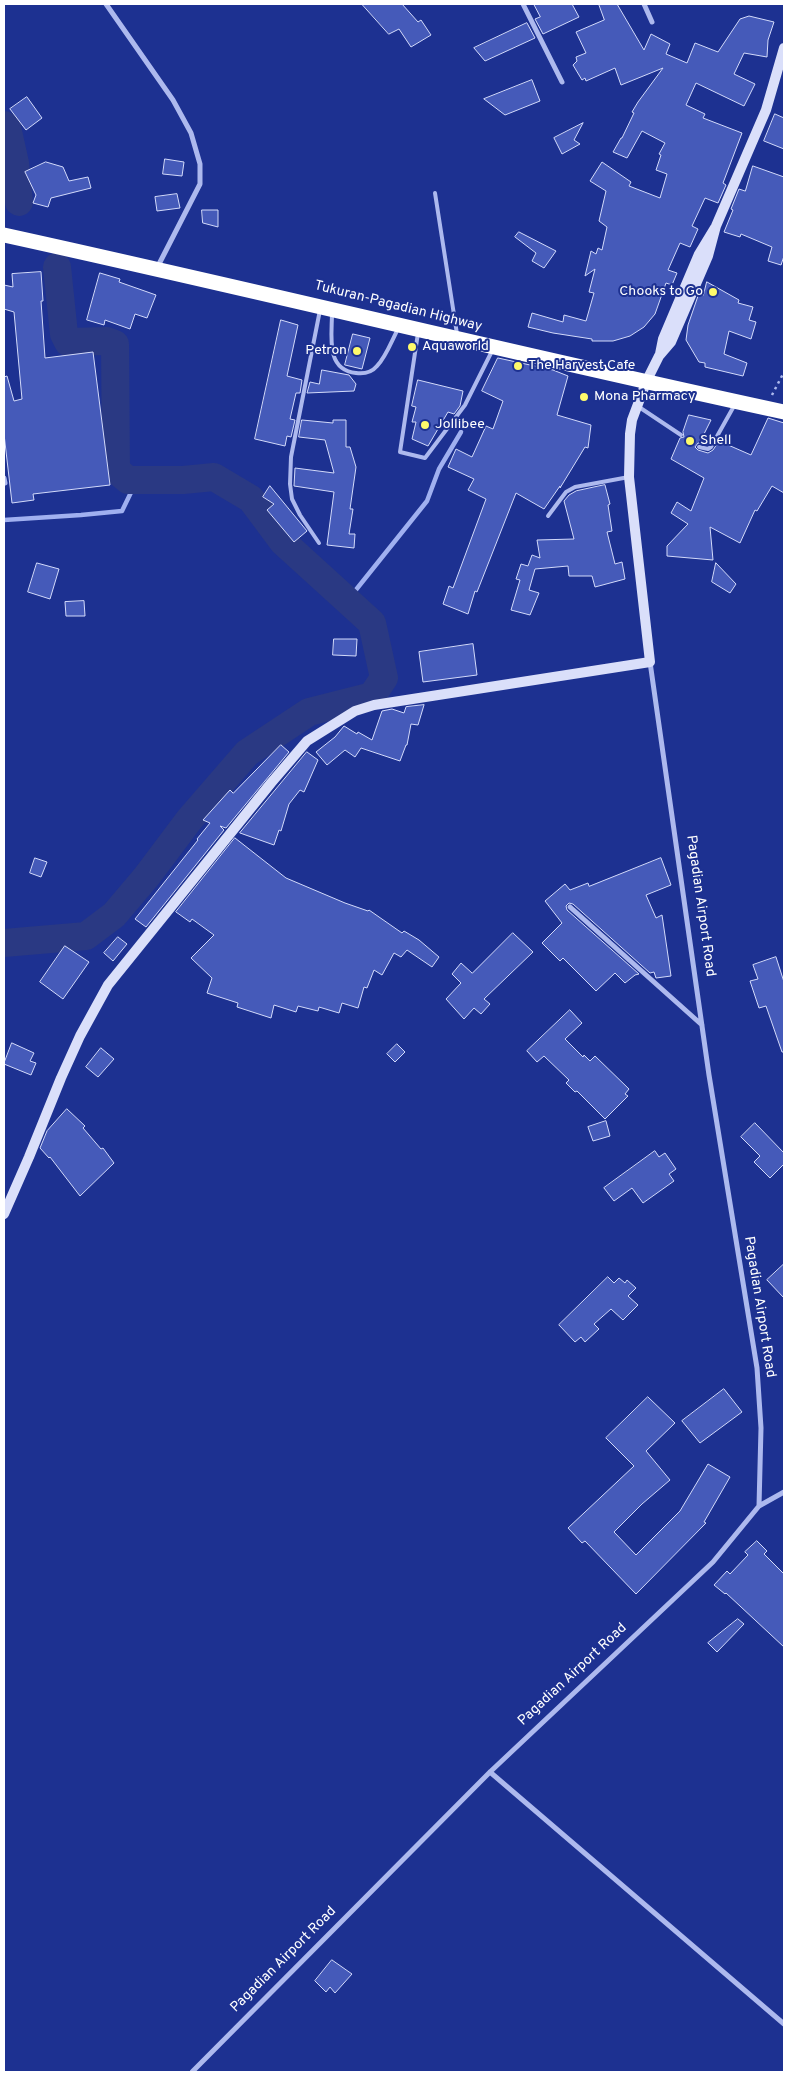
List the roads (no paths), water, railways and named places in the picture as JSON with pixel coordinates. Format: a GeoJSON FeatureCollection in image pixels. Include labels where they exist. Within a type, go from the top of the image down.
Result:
{"type":"FeatureCollection","features":[{"type":"Feature","properties":{"kind":"highway","name":"Tukuran-Pagadian Highway"},"geometry":{"type":"LineString","coordinates":[[4,235],[157,268],[494,347],[784,412]]}},
{"type":"Feature","properties":{"kind":"street"},"geometry":{"type":"LineString","coordinates":[[106,4],[173,100],[191,133],[200,164],[200,184],[157,268]]}},
{"type":"Feature","properties":{"kind":"street"},"geometry":{"type":"LineString","coordinates":[[523,4],[562,82]]}},
{"type":"Feature","properties":{"kind":"street"},"geometry":{"type":"LineString","coordinates":[[644,4],[652,22]]}},
{"type":"Feature","properties":{"kind":"street","name":"Pagadian Airport Road"},"geometry":{"type":"LineString","coordinates":[[192,2072],[490,1772],[713,1562],[759,1506],[760,1428],[757,1368],[734,1239],[702,1026],[650,662],[629,478],[630,434],[638,405],[659,356],[671,342],[690,286],[708,256],[716,226],[766,110],[784,48]]}},
{"type":"Feature","properties":{"kind":"street"},"geometry":{"type":"LineString","coordinates":[[4,1214],[60,1078],[108,985],[270,783],[307,741],[355,712],[374,705],[650,662]]}},
{"type":"Feature","properties":{"kind":"street"},"geometry":{"type":"LineString","coordinates":[[570,907],[702,1026]]}},
{"type":"Feature","properties":{"kind":"street"},"geometry":{"type":"LineString","coordinates":[[759,1506],[784,1492]]}},
{"type":"Feature","properties":{"kind":"street"},"geometry":{"type":"LineString","coordinates":[[490,1772],[784,2024]]}},
{"type":"Feature","properties":{"kind":"lane"},"geometry":{"type":"LineString","coordinates":[[435,193],[458,338]]}},
{"type":"Feature","properties":{"kind":"lane"},"geometry":{"type":"LineString","coordinates":[[326,307],[333,357],[341,368],[353,373],[367,372],[379,364],[400,325]]}},
{"type":"Feature","properties":{"kind":"lane"},"geometry":{"type":"LineString","coordinates":[[319,543],[300,515],[292,499],[290,484],[291,458],[326,307]]}},
{"type":"Feature","properties":{"kind":"lane"},"geometry":{"type":"LineString","coordinates":[[419,329],[400,452],[425,458],[465,405],[494,347]]}},
{"type":"Feature","properties":{"kind":"lane"},"geometry":{"type":"LineString","coordinates":[[699,446],[708,449],[711,447],[737,401]]}},
{"type":"Feature","properties":{"kind":"lane"},"geometry":{"type":"LineString","coordinates":[[638,405],[681,435]]}},
{"type":"Feature","properties":{"kind":"lane"},"geometry":{"type":"LineString","coordinates":[[548,516],[566,492],[575,487],[629,478]]}},
{"type":"Feature","properties":{"kind":"waterway"},"geometry":{"type":"LineString","coordinates":[[4,125],[7,127],[15,163],[19,202]]}},
{"type":"Feature","properties":{"kind":"waterway"},"geometry":{"type":"LineString","coordinates":[[4,943],[86,936],[114,915],[147,876],[189,820],[247,753],[309,712],[372,696],[384,678],[372,623],[283,542],[251,499],[214,477],[183,480],[128,480],[116,470],[115,344],[107,341],[68,342],[64,334],[57,267]]}},
{"type":"Feature","properties":{"kind":"waterway"},"geometry":{"type":"LineString","coordinates":[[347,601],[427,501],[439,469],[461,432]]}},
{"type":"Feature","properties":{"kind":"waterway"},"geometry":{"type":"LineString","coordinates":[[4,520],[122,511],[137,480]]}},
{"type":"Feature","properties":{"kind":"place","name":"Chooks to Go"},"geometry":{"type":"Point","coordinates":[713,292]}},
{"type":"Feature","properties":{"kind":"place","name":"Aquaworld"},"geometry":{"type":"Point","coordinates":[412,347]}},
{"type":"Feature","properties":{"kind":"place","name":"Petron"},"geometry":{"type":"Point","coordinates":[357,351]}},
{"type":"Feature","properties":{"kind":"place","name":"The Harvest Cafe"},"geometry":{"type":"Point","coordinates":[518,366]}},
{"type":"Feature","properties":{"kind":"place","name":"Mona Pharmacy"},"geometry":{"type":"Point","coordinates":[584,397]}},
{"type":"Feature","properties":{"kind":"place","name":"Jollibee"},"geometry":{"type":"Point","coordinates":[425,425]}},
{"type":"Feature","properties":{"kind":"place","name":"Shell"},"geometry":{"type":"Point","coordinates":[690,441]}}]}
